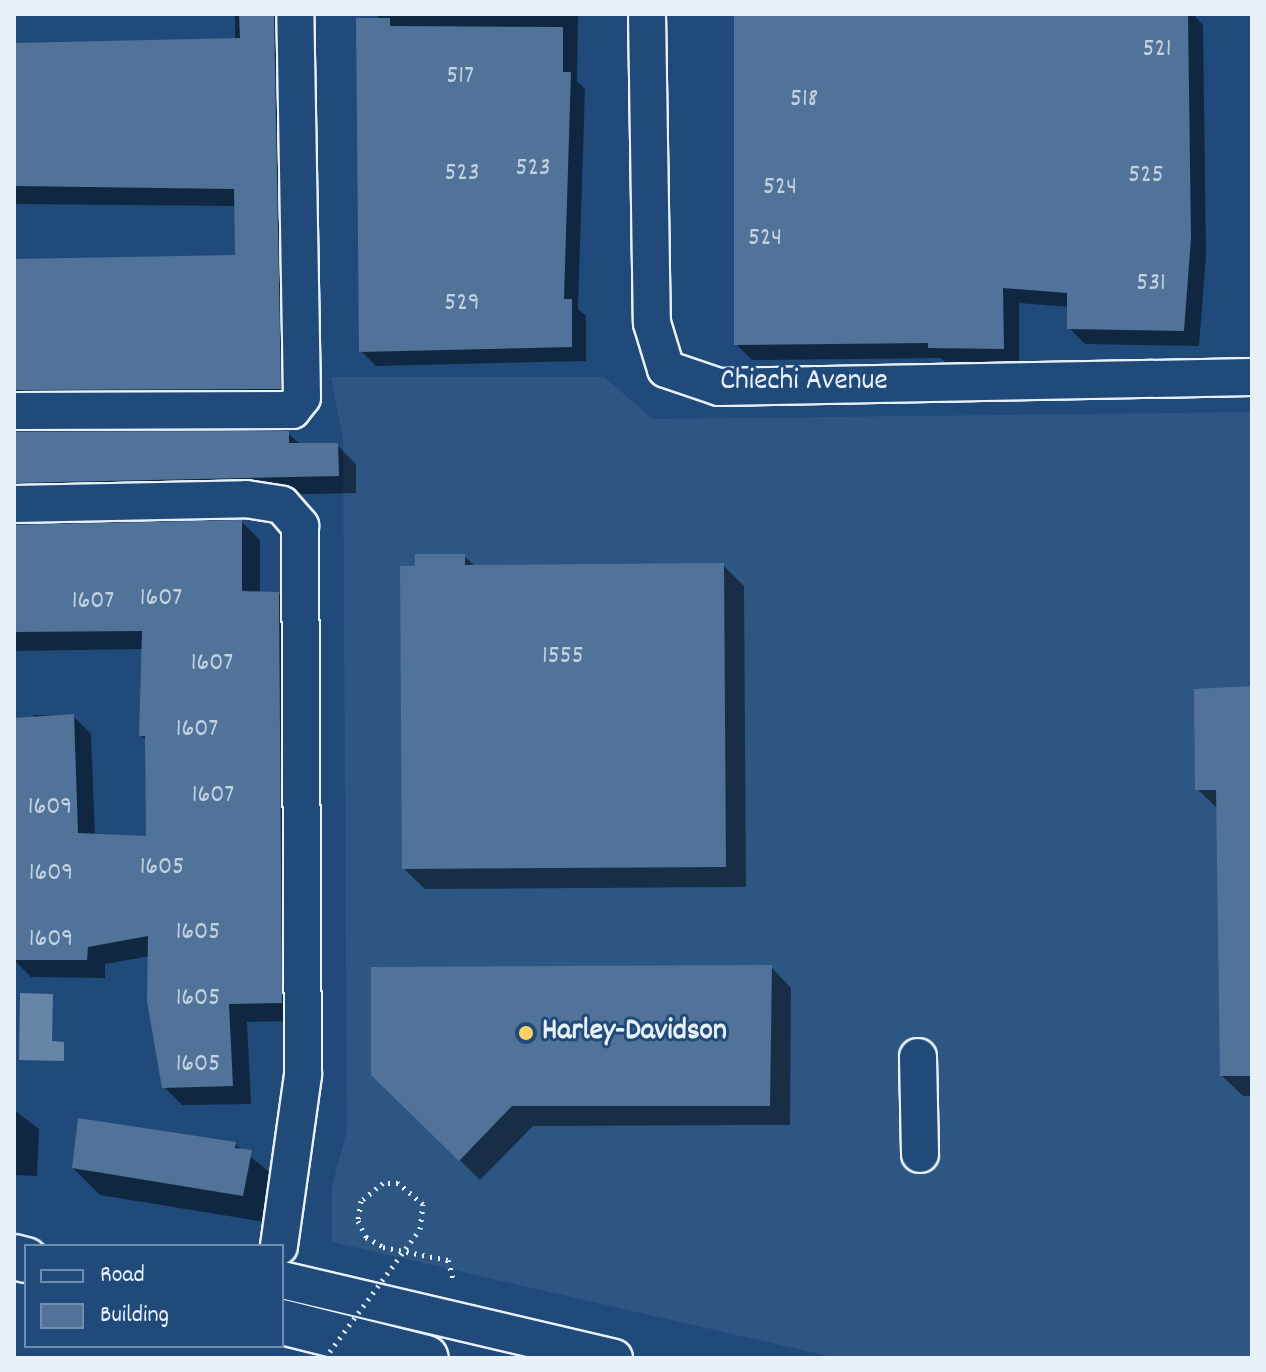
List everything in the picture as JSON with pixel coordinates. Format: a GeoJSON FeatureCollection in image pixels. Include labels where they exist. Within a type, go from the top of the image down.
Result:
{"type":"FeatureCollection","features":[{"type":"Feature","properties":{"kind":"highway"},"geometry":{"type":"LineString","coordinates":[[284,1322],[426,1358]]}},
{"type":"Feature","properties":{"kind":"street"},"geometry":{"type":"LineString","coordinates":[[14,411],[292,410],[302,397],[295,14]]}},
{"type":"Feature","properties":{"kind":"street","name":"Chiechi Avenue"},"geometry":{"type":"LineString","coordinates":[[647,14],[652,323],[666,369],[719,387],[1252,377]]}},
{"type":"Feature","properties":{"kind":"street"},"geometry":{"type":"LineString","coordinates":[[14,504],[246,499],[282,505],[300,526],[303,1075],[279,1244]]}},
{"type":"Feature","properties":{"kind":"street"},"geometry":{"type":"LineString","coordinates":[[918,1057],[920,1154]]}},
{"type":"Feature","properties":{"kind":"street"},"geometry":{"type":"LineString","coordinates":[[284,1280],[614,1358]]}},
{"type":"Feature","properties":{"kind":"path"},"geometry":{"type":"LineString","coordinates":[[325,1358],[403,1253],[411,1241],[420,1229],[423,1204],[414,1191],[398,1183],[370,1189],[361,1201],[358,1221],[366,1237],[383,1247],[396,1249],[409,1252],[422,1255],[448,1260],[454,1279]]}},
{"type":"Feature","properties":{"kind":"shaded area"},"geometry":{"type":"Polygon","coordinates":[[[331,377],[604,377],[653,419],[1252,412],[1252,1358],[837,1358],[332,1242],[332,1186],[347,1130],[343,439],[331,377]]]}},
{"type":"Feature","properties":{"kind":"shaded area"},"geometry":{"type":"Polygon","coordinates":[[[20,993],[53,994],[52,1041],[64,1042],[64,1061],[19,1060],[20,993]]]}},
{"type":"Feature","properties":{"kind":"building"},"geometry":{"type":"Polygon","coordinates":[[[239,14],[274,14],[281,389],[14,390],[14,259],[235,255],[234,189],[14,186],[14,43],[240,38],[239,14]]]}},
{"type":"Feature","properties":{"kind":"building"},"geometry":{"type":"Polygon","coordinates":[[[734,14],[1188,14],[1191,238],[1184,331],[1067,329],[1067,293],[1003,288],[1004,349],[928,348],[928,343],[734,345],[734,14]]]}},
{"type":"Feature","properties":{"kind":"building"},"geometry":{"type":"Polygon","coordinates":[[[356,18],[390,18],[390,26],[563,27],[563,72],[571,72],[564,299],[572,299],[572,347],[359,352],[356,18]]]}},
{"type":"Feature","properties":{"kind":"building"},"geometry":{"type":"Polygon","coordinates":[[[289,431],[289,443],[338,443],[339,476],[14,483],[14,432],[289,431]]]}},
{"type":"Feature","properties":{"kind":"building"},"geometry":{"type":"Polygon","coordinates":[[[242,520],[242,591],[279,592],[282,1003],[229,1004],[233,1086],[162,1088],[147,1001],[148,936],[88,947],[87,960],[14,960],[14,718],[74,714],[78,833],[146,836],[145,736],[139,736],[142,631],[14,632],[14,525],[242,520]]]}},
{"type":"Feature","properties":{"kind":"building"},"geometry":{"type":"Polygon","coordinates":[[[415,554],[465,554],[465,565],[724,563],[726,867],[402,869],[400,566],[415,566],[415,554]]]}},
{"type":"Feature","properties":{"kind":"building"},"geometry":{"type":"Polygon","coordinates":[[[1252,686],[1252,1076],[1220,1076],[1216,790],[1195,790],[1194,689],[1252,686]]]}},
{"type":"Feature","properties":{"kind":"building"},"geometry":{"type":"Polygon","coordinates":[[[772,965],[770,1106],[512,1106],[459,1161],[371,1075],[371,967],[772,965]]]}},
{"type":"Feature","properties":{"kind":"building"},"geometry":{"type":"Polygon","coordinates":[[[78,1118],[236,1142],[235,1148],[252,1150],[243,1196],[72,1168],[78,1118]]]}},
{"type":"Feature","properties":{"kind":"place","name":"Harley-Davidson"},"geometry":{"type":"Point","coordinates":[526,1033]}}]}
